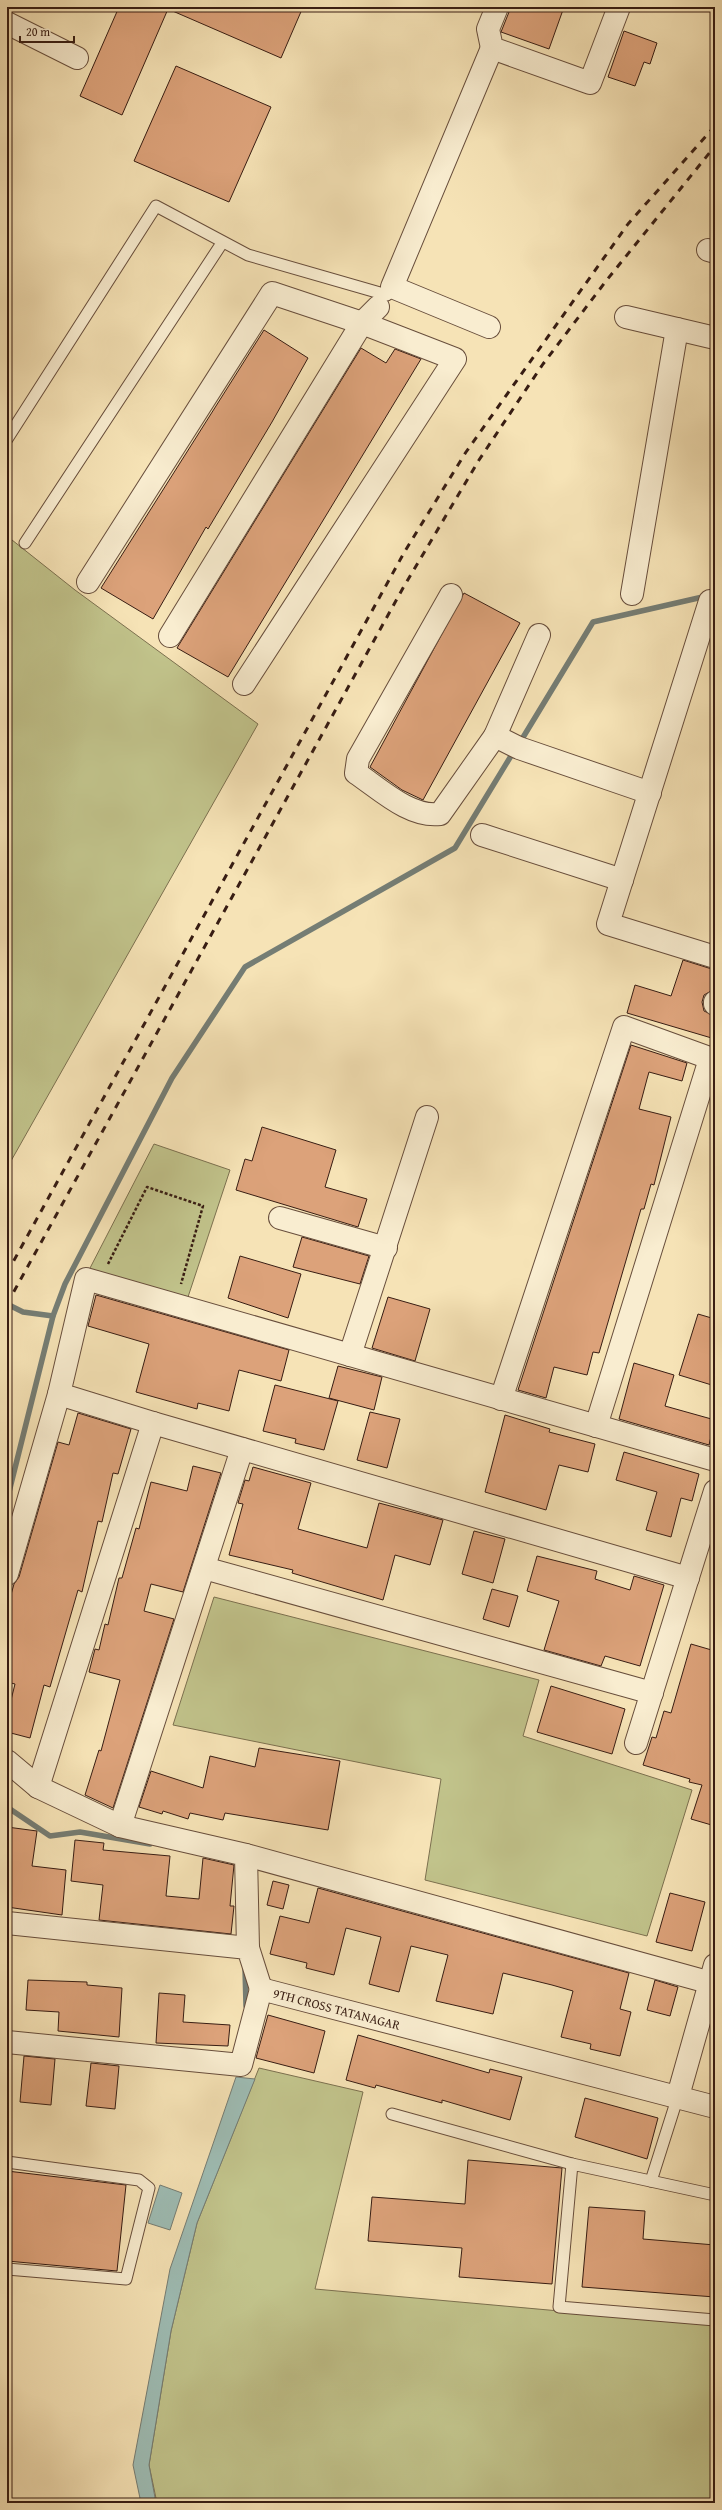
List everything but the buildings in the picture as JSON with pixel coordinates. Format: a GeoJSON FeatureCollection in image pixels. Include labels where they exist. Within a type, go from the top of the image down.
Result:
{"type":"FeatureCollection","features":[{"type":"Feature","properties":{"kind":"street"},"geometry":{"type":"LineString","coordinates":[[170,636],[362,323],[386,296],[492,48],[488,29],[497,7]]}},
{"type":"Feature","properties":{"kind":"street"},"geometry":{"type":"LineString","coordinates":[[492,48],[590,83],[619,7]]}},
{"type":"Feature","properties":{"kind":"street"},"geometry":{"type":"LineString","coordinates":[[7,23],[77,58]]}},
{"type":"Feature","properties":{"kind":"street"},"geometry":{"type":"LineString","coordinates":[[88,582],[272,293],[362,323],[455,359],[244,684]]}},
{"type":"Feature","properties":{"kind":"street"},"geometry":{"type":"LineString","coordinates":[[386,296],[489,327]]}},
{"type":"Feature","properties":{"kind":"street"},"geometry":{"type":"LineString","coordinates":[[626,317],[715,338]]}},
{"type":"Feature","properties":{"kind":"street"},"geometry":{"type":"LineString","coordinates":[[632,594],[677,329]]}},
{"type":"Feature","properties":{"kind":"street"},"geometry":{"type":"LineString","coordinates":[[452,595],[358,759],[356,773],[414,812],[429,816],[440,814],[509,743],[540,635]]}},
{"type":"Feature","properties":{"kind":"street"},"geometry":{"type":"LineString","coordinates":[[715,601],[710,601],[608,924],[715,957]]}},
{"type":"Feature","properties":{"kind":"street"},"geometry":{"type":"LineString","coordinates":[[509,743],[650,793]]}},
{"type":"Feature","properties":{"kind":"street"},"geometry":{"type":"LineString","coordinates":[[482,835],[622,880]]}},
{"type":"Feature","properties":{"kind":"street"},"geometry":{"type":"LineString","coordinates":[[501,1398],[624,1027],[713,1059],[596,1426]]}},
{"type":"Feature","properties":{"kind":"street"},"geometry":{"type":"LineString","coordinates":[[350,1354],[386,1248],[427,1117]]}},
{"type":"Feature","properties":{"kind":"street"},"geometry":{"type":"LineString","coordinates":[[280,1218],[386,1248]]}},
{"type":"Feature","properties":{"kind":"street"},"geometry":{"type":"LineString","coordinates":[[7,1574],[59,1394],[86,1278],[715,1460]]}},
{"type":"Feature","properties":{"kind":"street"},"geometry":{"type":"LineString","coordinates":[[59,1394],[152,1423],[688,1578]]}},
{"type":"Feature","properties":{"kind":"street"},"geometry":{"type":"LineString","coordinates":[[38,1787],[152,1423]]}},
{"type":"Feature","properties":{"kind":"street"},"geometry":{"type":"LineString","coordinates":[[120,1826],[242,1449]]}},
{"type":"Feature","properties":{"kind":"street"},"geometry":{"type":"LineString","coordinates":[[636,1743],[715,1491]]}},
{"type":"Feature","properties":{"kind":"street"},"geometry":{"type":"LineString","coordinates":[[204,1568],[652,1693]]}},
{"type":"Feature","properties":{"kind":"street"},"geometry":{"type":"LineString","coordinates":[[7,1761],[38,1787],[120,1826],[246,1855],[713,1978],[678,2096]]}},
{"type":"Feature","properties":{"kind":"street"},"geometry":{"type":"LineString","coordinates":[[246,1855],[248,1948],[261,1990]]}},
{"type":"Feature","properties":{"kind":"street"},"geometry":{"type":"LineString","coordinates":[[7,1923],[248,1948]]}},
{"type":"Feature","properties":{"kind":"street","name":"9TH CROSS TATANAGAR"},"geometry":{"type":"LineString","coordinates":[[7,2042],[241,2065],[261,1990],[678,2096],[715,2107]]}},
{"type":"Feature","properties":{"kind":"lane"},"geometry":{"type":"LineString","coordinates":[[7,439],[156,206],[222,243],[248,255],[386,296]]}},
{"type":"Feature","properties":{"kind":"lane"},"geometry":{"type":"LineString","coordinates":[[25,543],[222,243]]}},
{"type":"Feature","properties":{"kind":"lane"},"geometry":{"type":"LineString","coordinates":[[651,2181],[678,2096]]}},
{"type":"Feature","properties":{"kind":"lane"},"geometry":{"type":"LineString","coordinates":[[392,2114],[572,2164],[715,2196]]}},
{"type":"Feature","properties":{"kind":"lane"},"geometry":{"type":"LineString","coordinates":[[7,2162],[139,2180],[149,2188],[126,2279],[7,2269]]}},
{"type":"Feature","properties":{"kind":"lane"},"geometry":{"type":"LineString","coordinates":[[572,2164],[559,2307],[715,2320]]}},
{"type":"Feature","properties":{"kind":"path"},"geometry":{"type":"LineString","coordinates":[[99,1282],[147,1187],[203,1206],[182,1284],[174,1282]]}},
{"type":"Feature","properties":{"kind":"path"},"geometry":{"type":"LineString","coordinates":[[108,1263],[116,1265]]}},
{"type":"Feature","properties":{"kind":"green space"},"geometry":{"type":"Polygon","coordinates":[[[7,536],[75,590],[258,724],[7,1168],[7,536]]]}},
{"type":"Feature","properties":{"kind":"green space"},"geometry":{"type":"Polygon","coordinates":[[[154,1144],[230,1170],[187,1300],[89,1270],[154,1144]]]}},
{"type":"Feature","properties":{"kind":"green space"},"geometry":{"type":"Polygon","coordinates":[[[214,1597],[539,1680],[523,1736],[692,1790],[647,1936],[425,1880],[441,1779],[173,1725],[214,1597]]]}},
{"type":"Feature","properties":{"kind":"green space"},"geometry":{"type":"Polygon","coordinates":[[[259,2068],[363,2092],[315,2289],[715,2325],[715,2503],[157,2503],[149,2465],[171,2331],[197,2223],[259,2068]]]}},
{"type":"Feature","properties":{"kind":"water"},"geometry":{"type":"Polygon","coordinates":[[[236,2077],[255,2079],[197,2223],[171,2331],[149,2465],[156,2503],[141,2503],[133,2465],[170,2269],[236,2077]]]}},
{"type":"Feature","properties":{"kind":"water"},"geometry":{"type":"Polygon","coordinates":[[[160,2185],[182,2193],[170,2230],[148,2223],[160,2185]]]}},
{"type":"Feature","properties":{"kind":"waterway"},"geometry":{"type":"LineString","coordinates":[[519,744],[593,622],[707,596]]}},
{"type":"Feature","properties":{"kind":"waterway"},"geometry":{"type":"LineString","coordinates":[[7,1500],[53,1316],[65,1284],[172,1078],[245,967],[455,848],[514,751]]}},
{"type":"Feature","properties":{"kind":"waterway"},"geometry":{"type":"LineString","coordinates":[[7,1304],[23,1312],[53,1316]]}},
{"type":"Feature","properties":{"kind":"waterway"},"geometry":{"type":"LineString","coordinates":[[7,1807],[50,1836],[80,1832],[150,1844]]}},
{"type":"Feature","properties":{"kind":"waterway"},"geometry":{"type":"LineString","coordinates":[[245,1969],[246,2006]]}},
{"type":"Feature","properties":{"kind":"railway"},"geometry":{"type":"LineString","coordinates":[[7,1273],[405,551],[466,452],[628,224],[715,126]]}},
{"type":"Feature","properties":{"kind":"railway"},"geometry":{"type":"LineString","coordinates":[[7,1304],[403,588],[479,460],[543,364],[606,281],[715,146]]}}]}
